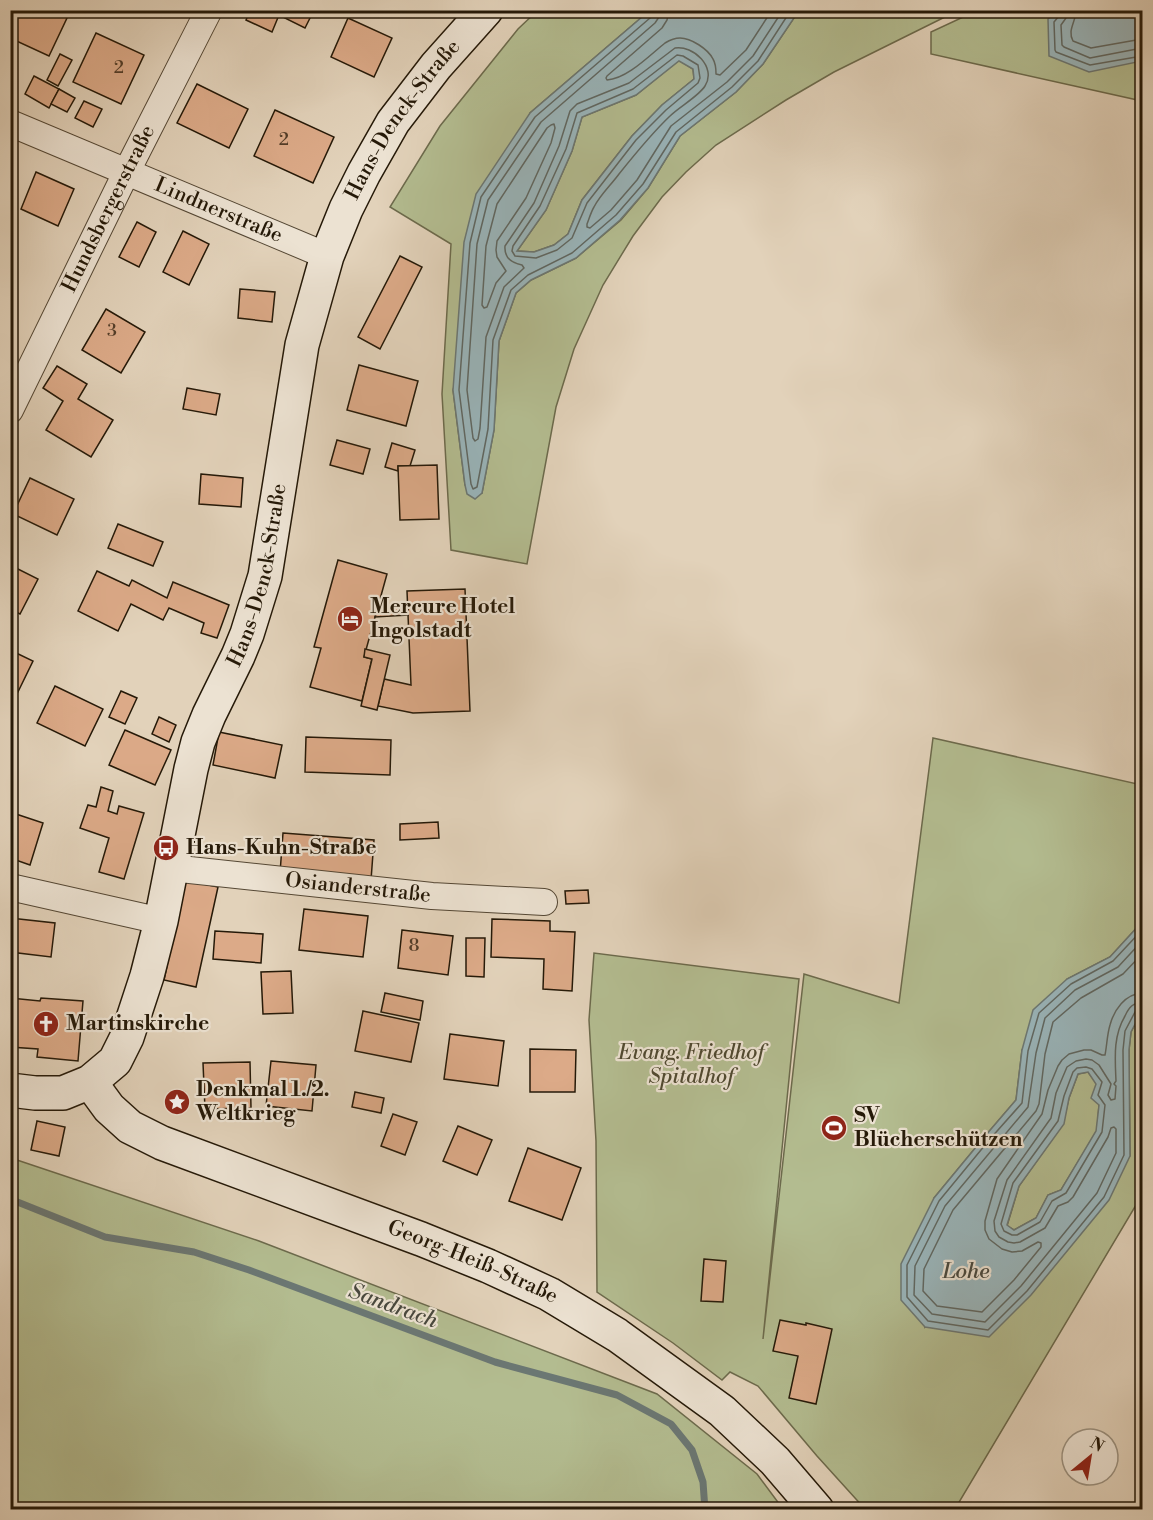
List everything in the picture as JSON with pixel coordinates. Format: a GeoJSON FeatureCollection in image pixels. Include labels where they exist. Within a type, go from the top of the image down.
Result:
{"type":"FeatureCollection","features":[{"type":"Feature","properties":{"kind":"street","name":"Hundsbergerstraße"},"geometry":{"type":"LineString","coordinates":[[10,410],[19,369],[126,173],[209,10]]}},
{"type":"Feature","properties":{"kind":"street","name":"Hans-Denck-Straße"},"geometry":{"type":"LineString","coordinates":[[10,1090],[63,1093],[90,1083],[115,1061],[127,1037],[147,976],[161,921],[198,742],[242,645],[265,576],[302,345],[327,256],[346,209],[393,122],[436,66],[486,10]]}},
{"type":"Feature","properties":{"kind":"street","name":"Lindnerstraße"},"geometry":{"type":"LineString","coordinates":[[10,123],[327,256]]}},
{"type":"Feature","properties":{"kind":"street","name":"Osianderstraße"},"geometry":{"type":"LineString","coordinates":[[171,868],[432,896],[544,902]]}},
{"type":"Feature","properties":{"kind":"street"},"geometry":{"type":"LineString","coordinates":[[10,887],[161,921]]}},
{"type":"Feature","properties":{"kind":"street","name":"Georg-Heiß-Straße"},"geometry":{"type":"LineString","coordinates":[[90,1083],[109,1108],[130,1126],[162,1143],[421,1239],[549,1294],[616,1335],[722,1412],[775,1461],[816,1509]]}},
{"type":"Feature","properties":{"kind":"green space"},"geometry":{"type":"Polygon","coordinates":[[[537,11],[649,11],[530,113],[453,390],[465,485],[482,493],[494,430],[499,341],[516,293],[531,280],[576,258],[621,220],[648,188],[680,136],[736,92],[763,64],[797,11],[957,11],[834,72],[786,100],[716,145],[662,197],[633,236],[603,285],[574,349],[556,407],[527,564],[451,550],[442,394],[451,244],[390,207],[440,126],[518,29],[537,11]]]}},
{"type":"Feature","properties":{"kind":"green space"},"geometry":{"type":"Polygon","coordinates":[[[976,11],[1142,11],[1142,101],[931,54],[931,32],[976,11]]]}},
{"type":"Feature","properties":{"kind":"green space"},"geometry":{"type":"Polygon","coordinates":[[[679,60],[693,69],[694,79],[662,105],[632,136],[582,200],[568,234],[554,245],[534,252],[517,251],[546,210],[572,151],[582,117],[636,95],[679,60]]]}},
{"type":"Feature","properties":{"kind":"green space","name":"Evang. Friedhof Spitalhof"},"geometry":{"type":"Polygon","coordinates":[[[933,738],[1142,785],[1142,922],[1110,957],[1067,979],[1022,1050],[1016,1100],[934,1198],[925,1327],[1130,1156],[1129,1050],[1131,1032],[1142,1011],[1142,1195],[955,1509],[865,1509],[758,1386],[730,1372],[722,1380],[673,1343],[597,1292],[596,1141],[589,1020],[594,953],[799,979],[763,1339],[804,974],[899,1003],[933,738]]]}},
{"type":"Feature","properties":{"kind":"green space"},"geometry":{"type":"Polygon","coordinates":[[[1088,1072],[1097,1084],[1099,1105],[1097,1131],[1061,1190],[1048,1195],[1036,1218],[1014,1230],[1007,1226],[1019,1186],[1063,1124],[1078,1074],[1088,1072]]]}},
{"type":"Feature","properties":{"kind":"green space"},"geometry":{"type":"Polygon","coordinates":[[[11,1158],[259,1241],[657,1394],[757,1474],[783,1509],[11,1509],[11,1158]]]}},
{"type":"Feature","properties":{"kind":"water"},"geometry":{"type":"Polygon","coordinates":[[[649,11],[797,11],[763,64],[736,92],[680,136],[648,188],[620,220],[576,258],[531,280],[516,293],[499,341],[494,430],[482,493],[475,499],[467,494],[465,485],[453,390],[464,242],[476,194],[530,113],[649,11]],[[679,61],[636,95],[582,117],[572,151],[546,210],[517,251],[534,252],[554,245],[568,234],[582,200],[632,136],[662,105],[694,79],[693,69],[679,61]]]}},
{"type":"Feature","properties":{"kind":"water"},"geometry":{"type":"Polygon","coordinates":[[[1056,11],[1142,11],[1142,61],[1089,72],[1049,56],[1048,19],[1056,11]]]}},
{"type":"Feature","properties":{"kind":"water","name":"Lohe"},"geometry":{"type":"Polygon","coordinates":[[[1142,922],[1142,1011],[1131,1032],[1129,1050],[1130,1156],[1109,1200],[1031,1295],[989,1337],[925,1327],[901,1300],[901,1264],[934,1198],[1016,1100],[1022,1050],[1033,1010],[1067,979],[1110,957],[1142,922]],[[1088,1072],[1078,1074],[1069,1098],[1064,1124],[1019,1186],[1007,1225],[1014,1230],[1036,1218],[1048,1195],[1061,1190],[1096,1131],[1099,1105],[1091,1098],[1096,1084],[1088,1072]]]}},
{"type":"Feature","properties":{"kind":"building"},"geometry":{"type":"Polygon","coordinates":[[[16,10],[51,10],[67,18],[49,56],[10,38],[10,23],[16,10]]]}},
{"type":"Feature","properties":{"kind":"building"},"geometry":{"type":"Polygon","coordinates":[[[250,10],[314,10],[305,28],[279,15],[272,32],[246,20],[250,10]]]}},
{"type":"Feature","properties":{"kind":"building"},"geometry":{"type":"Polygon","coordinates":[[[348,18],[392,38],[374,77],[331,57],[348,18]]]}},
{"type":"Feature","properties":{"kind":"building"},"geometry":{"type":"Polygon","coordinates":[[[96,33],[144,55],[121,104],[73,82],[96,33]]]}},
{"type":"Feature","properties":{"kind":"building"},"geometry":{"type":"Polygon","coordinates":[[[60,54],[72,60],[58,86],[47,80],[60,54]]]}},
{"type":"Feature","properties":{"kind":"building"},"geometry":{"type":"Polygon","coordinates":[[[34,76],[59,89],[49,108],[25,94],[34,76]]]}},
{"type":"Feature","properties":{"kind":"building"},"geometry":{"type":"Polygon","coordinates":[[[197,84],[248,109],[229,148],[177,123],[197,84]]]}},
{"type":"Feature","properties":{"kind":"building"},"geometry":{"type":"Polygon","coordinates":[[[59,89],[75,98],[67,112],[51,104],[59,89]]]}},
{"type":"Feature","properties":{"kind":"building"},"geometry":{"type":"Polygon","coordinates":[[[84,101],[102,109],[93,127],[75,118],[84,101]]]}},
{"type":"Feature","properties":{"kind":"building"},"geometry":{"type":"Polygon","coordinates":[[[275,110],[334,137],[313,183],[254,156],[275,110]]]}},
{"type":"Feature","properties":{"kind":"building"},"geometry":{"type":"Polygon","coordinates":[[[36,172],[74,189],[58,226],[21,209],[36,172]]]}},
{"type":"Feature","properties":{"kind":"building"},"geometry":{"type":"Polygon","coordinates":[[[137,222],[156,232],[139,267],[119,257],[137,222]]]}},
{"type":"Feature","properties":{"kind":"building"},"geometry":{"type":"Polygon","coordinates":[[[183,231],[209,244],[189,285],[163,272],[183,231]]]}},
{"type":"Feature","properties":{"kind":"building"},"geometry":{"type":"Polygon","coordinates":[[[400,256],[422,267],[380,349],[358,337],[400,256]]]}},
{"type":"Feature","properties":{"kind":"building"},"geometry":{"type":"Polygon","coordinates":[[[240,289],[275,292],[272,322],[238,318],[240,289]]]}},
{"type":"Feature","properties":{"kind":"building"},"geometry":{"type":"Polygon","coordinates":[[[106,309],[145,332],[121,373],[82,350],[106,309]]]}},
{"type":"Feature","properties":{"kind":"building"},"geometry":{"type":"Polygon","coordinates":[[[359,365],[418,381],[406,426],[347,410],[359,365]]]}},
{"type":"Feature","properties":{"kind":"building"},"geometry":{"type":"Polygon","coordinates":[[[57,366],[87,384],[78,399],[113,420],[91,457],[46,430],[63,401],[43,388],[57,366]]]}},
{"type":"Feature","properties":{"kind":"building"},"geometry":{"type":"Polygon","coordinates":[[[187,388],[220,394],[216,415],[183,409],[187,388]]]}},
{"type":"Feature","properties":{"kind":"building"},"geometry":{"type":"Polygon","coordinates":[[[337,440],[370,449],[363,474],[330,465],[337,440]]]}},
{"type":"Feature","properties":{"kind":"building"},"geometry":{"type":"Polygon","coordinates":[[[392,443],[415,450],[410,466],[398,466],[398,471],[385,467],[392,443]]]}},
{"type":"Feature","properties":{"kind":"building"},"geometry":{"type":"Polygon","coordinates":[[[437,465],[439,519],[400,520],[398,466],[437,465]]]}},
{"type":"Feature","properties":{"kind":"building"},"geometry":{"type":"Polygon","coordinates":[[[201,474],[243,478],[241,507],[199,504],[201,474]]]}},
{"type":"Feature","properties":{"kind":"building"},"geometry":{"type":"Polygon","coordinates":[[[30,478],[74,499],[57,535],[13,514],[30,478]]]}},
{"type":"Feature","properties":{"kind":"building"},"geometry":{"type":"Polygon","coordinates":[[[118,524],[163,542],[153,566],[108,548],[118,524]]]}},
{"type":"Feature","properties":{"kind":"building"},"geometry":{"type":"Polygon","coordinates":[[[338,560],[387,574],[364,657],[372,659],[362,701],[310,687],[321,648],[314,647],[338,560]]]}},
{"type":"Feature","properties":{"kind":"building"},"geometry":{"type":"Polygon","coordinates":[[[10,565],[38,579],[20,614],[10,609],[10,565]]]}},
{"type":"Feature","properties":{"kind":"building"},"geometry":{"type":"Polygon","coordinates":[[[97,571],[129,586],[132,580],[167,598],[173,582],[229,605],[217,638],[201,633],[204,623],[169,608],[163,620],[131,604],[118,631],[78,611],[97,571]]]}},
{"type":"Feature","properties":{"kind":"building"},"geometry":{"type":"Polygon","coordinates":[[[465,589],[470,711],[413,713],[378,706],[384,679],[411,685],[407,591],[465,589]]]}},
{"type":"Feature","properties":{"kind":"building"},"geometry":{"type":"Polygon","coordinates":[[[408,607],[408,615],[375,617],[378,608],[408,607]]]}},
{"type":"Feature","properties":{"kind":"building"},"geometry":{"type":"Polygon","coordinates":[[[365,649],[390,655],[377,710],[361,706],[372,659],[364,657],[365,649]]]}},
{"type":"Feature","properties":{"kind":"building"},"geometry":{"type":"Polygon","coordinates":[[[10,650],[33,661],[15,698],[10,697],[10,650]]]}},
{"type":"Feature","properties":{"kind":"building"},"geometry":{"type":"Polygon","coordinates":[[[55,686],[103,709],[85,746],[37,723],[55,686]]]}},
{"type":"Feature","properties":{"kind":"building"},"geometry":{"type":"Polygon","coordinates":[[[121,691],[137,698],[125,724],[109,717],[121,691]]]}},
{"type":"Feature","properties":{"kind":"building"},"geometry":{"type":"Polygon","coordinates":[[[159,717],[176,725],[169,742],[152,734],[159,717]]]}},
{"type":"Feature","properties":{"kind":"building"},"geometry":{"type":"Polygon","coordinates":[[[125,730],[171,750],[155,785],[109,765],[125,730]]]}},
{"type":"Feature","properties":{"kind":"building"},"geometry":{"type":"Polygon","coordinates":[[[219,732],[282,745],[275,778],[213,765],[219,732]]]}},
{"type":"Feature","properties":{"kind":"building"},"geometry":{"type":"Polygon","coordinates":[[[306,737],[391,740],[390,775],[305,772],[306,737]]]}},
{"type":"Feature","properties":{"kind":"building"},"geometry":{"type":"Polygon","coordinates":[[[101,787],[113,791],[108,811],[117,814],[119,806],[144,813],[124,879],[99,872],[109,838],[80,828],[88,805],[96,807],[101,787]]]}},
{"type":"Feature","properties":{"kind":"building"},"geometry":{"type":"Polygon","coordinates":[[[10,812],[43,823],[30,865],[10,858],[10,812]]]}},
{"type":"Feature","properties":{"kind":"building"},"geometry":{"type":"Polygon","coordinates":[[[438,822],[439,838],[400,840],[400,824],[438,822]]]}},
{"type":"Feature","properties":{"kind":"building"},"geometry":{"type":"Polygon","coordinates":[[[283,833],[374,840],[371,880],[280,873],[283,833]]]}},
{"type":"Feature","properties":{"kind":"building"},"geometry":{"type":"Polygon","coordinates":[[[185,880],[218,887],[196,987],[164,980],[185,880]]]}},
{"type":"Feature","properties":{"kind":"building"},"geometry":{"type":"Polygon","coordinates":[[[588,890],[589,903],[566,904],[565,891],[588,890]]]}},
{"type":"Feature","properties":{"kind":"building"},"geometry":{"type":"Polygon","coordinates":[[[304,909],[368,916],[363,957],[299,950],[304,909]]]}},
{"type":"Feature","properties":{"kind":"building"},"geometry":{"type":"Polygon","coordinates":[[[10,918],[55,923],[51,957],[10,952],[10,918]]]}},
{"type":"Feature","properties":{"kind":"building"},"geometry":{"type":"Polygon","coordinates":[[[492,919],[550,921],[550,931],[575,932],[572,991],[543,989],[544,959],[491,957],[492,919]]]}},
{"type":"Feature","properties":{"kind":"building"},"geometry":{"type":"Polygon","coordinates":[[[402,930],[453,936],[448,975],[398,968],[402,930]]]}},
{"type":"Feature","properties":{"kind":"building"},"geometry":{"type":"Polygon","coordinates":[[[215,931],[263,934],[261,963],[213,959],[215,931]]]}},
{"type":"Feature","properties":{"kind":"building"},"geometry":{"type":"Polygon","coordinates":[[[466,938],[485,938],[484,977],[466,976],[466,938]]]}},
{"type":"Feature","properties":{"kind":"building"},"geometry":{"type":"Polygon","coordinates":[[[291,971],[293,1013],[263,1014],[261,972],[291,971]]]}},
{"type":"Feature","properties":{"kind":"building"},"geometry":{"type":"Polygon","coordinates":[[[385,993],[423,1001],[420,1020],[381,1012],[385,993]]]}},
{"type":"Feature","properties":{"kind":"building","name":"Martinskirche"},"geometry":{"type":"Polygon","coordinates":[[[10,998],[83,1001],[78,1061],[37,1057],[38,1049],[10,1047],[10,998]]]}},
{"type":"Feature","properties":{"kind":"building"},"geometry":{"type":"Polygon","coordinates":[[[363,1011],[419,1023],[411,1062],[355,1051],[363,1011]]]}},
{"type":"Feature","properties":{"kind":"building"},"geometry":{"type":"Polygon","coordinates":[[[450,1034],[504,1041],[498,1086],[444,1079],[450,1034]]]}},
{"type":"Feature","properties":{"kind":"building"},"geometry":{"type":"Polygon","coordinates":[[[530,1049],[576,1050],[575,1092],[530,1092],[530,1049]]]}},
{"type":"Feature","properties":{"kind":"building"},"geometry":{"type":"Polygon","coordinates":[[[271,1061],[316,1065],[312,1111],[266,1106],[271,1061]]]}},
{"type":"Feature","properties":{"kind":"building"},"geometry":{"type":"Polygon","coordinates":[[[250,1062],[251,1108],[205,1109],[203,1063],[250,1062]]]}},
{"type":"Feature","properties":{"kind":"building"},"geometry":{"type":"Polygon","coordinates":[[[355,1092],[384,1098],[381,1113],[352,1107],[355,1092]]]}},
{"type":"Feature","properties":{"kind":"building"},"geometry":{"type":"Polygon","coordinates":[[[393,1114],[417,1122],[405,1155],[381,1146],[393,1114]]]}},
{"type":"Feature","properties":{"kind":"building"},"geometry":{"type":"Polygon","coordinates":[[[37,1121],[65,1127],[59,1156],[31,1150],[37,1121]]]}},
{"type":"Feature","properties":{"kind":"building"},"geometry":{"type":"Polygon","coordinates":[[[458,1126],[492,1140],[477,1175],[443,1161],[458,1126]]]}},
{"type":"Feature","properties":{"kind":"building"},"geometry":{"type":"Polygon","coordinates":[[[528,1148],[581,1168],[562,1220],[509,1201],[528,1148]]]}},
{"type":"Feature","properties":{"kind":"building"},"geometry":{"type":"Polygon","coordinates":[[[704,1259],[726,1261],[723,1302],[701,1301],[704,1259]]]}},
{"type":"Feature","properties":{"kind":"building"},"geometry":{"type":"Polygon","coordinates":[[[780,1320],[832,1329],[816,1404],[789,1398],[798,1356],[773,1351],[780,1320]]]}},
{"type":"Feature","properties":{"kind":"waterway","name":"Sandrach"},"geometry":{"type":"LineString","coordinates":[[10,1199],[105,1237],[194,1252],[249,1270],[495,1362],[617,1395],[671,1424],[692,1450],[703,1482],[705,1510]]}},
{"type":"Feature","properties":{"kind":"place","name":"Mercure Hotel Ingolstadt"},"geometry":{"type":"Point","coordinates":[350,619]}},
{"type":"Feature","properties":{"kind":"place","name":"Hans-Kuhn-Straße"},"geometry":{"type":"Point","coordinates":[166,848]}},
{"type":"Feature","properties":{"kind":"place","name":"Martinskirche"},"geometry":{"type":"Point","coordinates":[46,1024]}},
{"type":"Feature","properties":{"kind":"place","name":"Denkmal 1./2. Weltkrieg"},"geometry":{"type":"Point","coordinates":[177,1102]}},
{"type":"Feature","properties":{"kind":"place","name":"SV Blücherschützen"},"geometry":{"type":"Point","coordinates":[834,1128]}}]}
